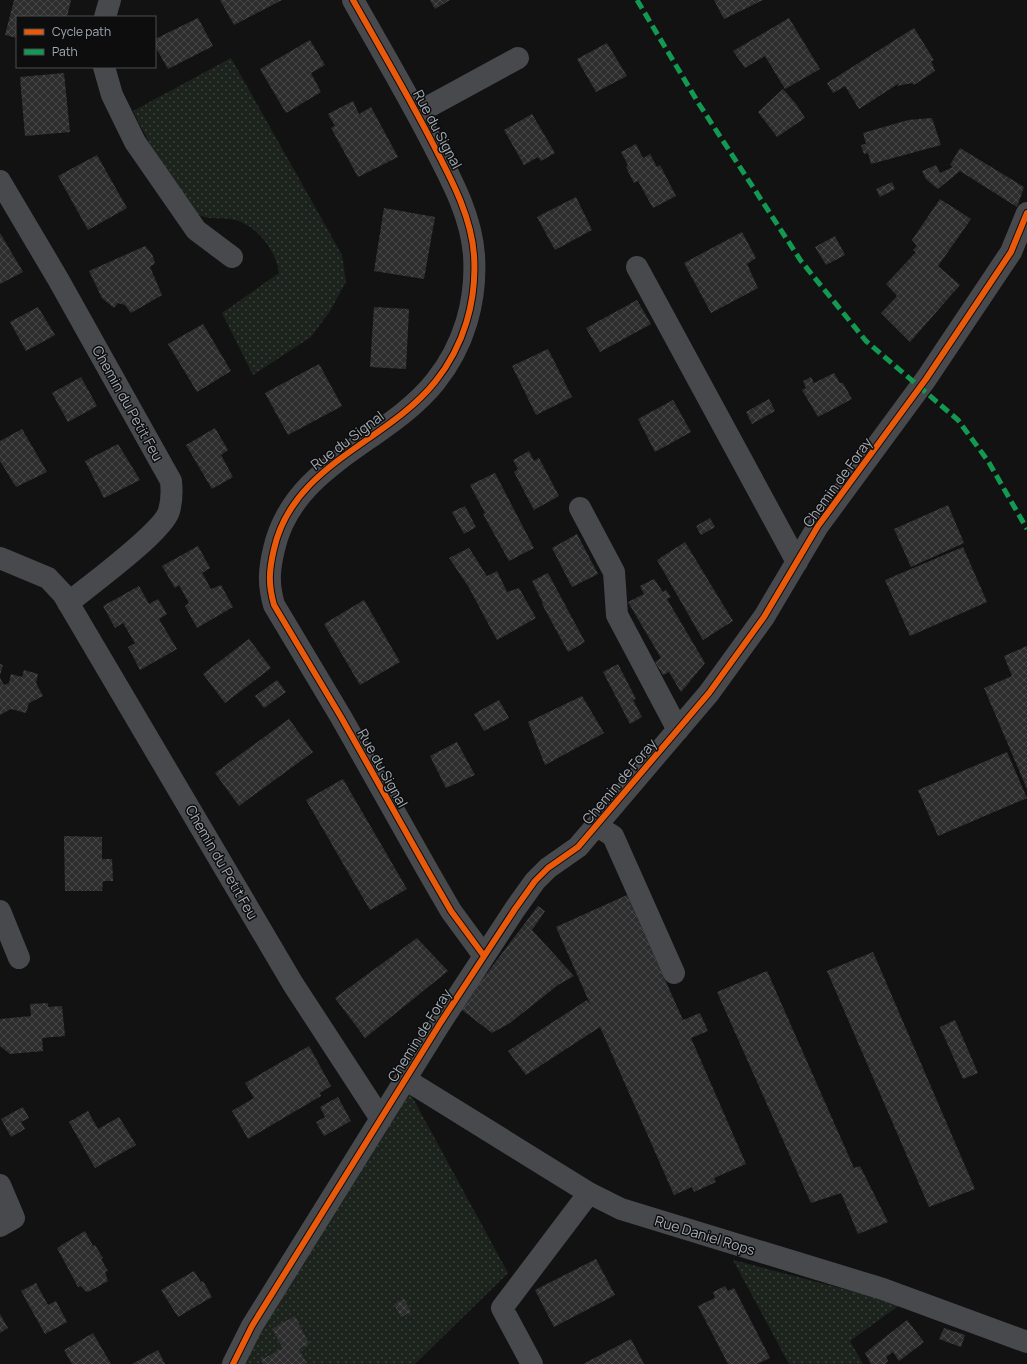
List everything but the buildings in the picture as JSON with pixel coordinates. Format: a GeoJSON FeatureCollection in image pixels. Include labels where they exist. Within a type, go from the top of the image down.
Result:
{"type":"FeatureCollection","features":[{"type":"Feature","properties":{"kind":"street"},"geometry":{"type":"LineString","coordinates":[[105,16],[110,0]]}},
{"type":"Feature","properties":{"kind":"street","name":"Rue du Signal"},"geometry":{"type":"LineString","coordinates":[[353,0],[417,113],[457,191],[468,225],[474,254],[474,289],[465,328],[451,359],[434,383],[405,412],[325,469],[302,494],[283,520],[276,539],[270,563],[269,586],[274,605],[341,717],[429,873],[452,911],[484,956]]}},
{"type":"Feature","properties":{"kind":"street","name":"Rue du Signal"},"geometry":{"type":"LineString","coordinates":[[417,113],[518,58]]}},
{"type":"Feature","properties":{"kind":"street"},"geometry":{"type":"LineString","coordinates":[[104,68],[112,94],[134,142],[196,230],[232,257]]}},
{"type":"Feature","properties":{"kind":"street","name":"Chemin du Petit Feu"},"geometry":{"type":"LineString","coordinates":[[0,181],[58,279],[171,481],[172,496],[169,512],[160,525],[145,540],[68,603]]}},
{"type":"Feature","properties":{"kind":"street","name":"Chemin de Foray"},"geometry":{"type":"LineString","coordinates":[[233,1364],[252,1326],[405,1079],[484,956],[535,882],[548,868],[578,847],[709,693],[764,617],[818,526],[923,383],[1012,252],[1027,213]]}},
{"type":"Feature","properties":{"kind":"street"},"geometry":{"type":"LineString","coordinates":[[637,267],[797,562]]}},
{"type":"Feature","properties":{"kind":"street"},"geometry":{"type":"LineString","coordinates":[[580,508],[614,572],[617,615],[678,730]]}},
{"type":"Feature","properties":{"kind":"street","name":"Chemin du Petit Feu"},"geometry":{"type":"LineString","coordinates":[[0,558],[48,578],[68,603],[293,984],[381,1119]]}},
{"type":"Feature","properties":{"kind":"street"},"geometry":{"type":"LineString","coordinates":[[597,826],[613,836],[674,973]]}},
{"type":"Feature","properties":{"kind":"street"},"geometry":{"type":"LineString","coordinates":[[0,911],[19,958]]}},
{"type":"Feature","properties":{"kind":"street","name":"Rue Daniel Rops"},"geometry":{"type":"LineString","coordinates":[[405,1079],[589,1192],[621,1209],[883,1289],[1027,1342]]}},
{"type":"Feature","properties":{"kind":"street"},"geometry":{"type":"LineString","coordinates":[[0,1184],[14,1218],[0,1226]]}},
{"type":"Feature","properties":{"kind":"street"},"geometry":{"type":"LineString","coordinates":[[532,1364],[502,1308],[589,1192]]}},
{"type":"Feature","properties":{"kind":"shaded area"},"geometry":{"type":"Polygon","coordinates":[[[231,58],[342,255],[346,282],[330,311],[311,337],[253,375],[222,313],[279,273],[274,255],[263,238],[240,221],[201,216],[190,207],[147,138],[133,111],[231,58]]]}},
{"type":"Feature","properties":{"kind":"shaded area"},"geometry":{"type":"Polygon","coordinates":[[[403,1080],[508,1273],[415,1364],[221,1364],[403,1080]]]}},
{"type":"Feature","properties":{"kind":"shaded area"},"geometry":{"type":"Polygon","coordinates":[[[733,1260],[901,1304],[850,1341],[863,1364],[789,1364],[733,1260]]]}},
{"type":"Feature","properties":{"kind":"marked path"},"geometry":{"type":"LineString","coordinates":[[637,0],[699,104],[801,261],[866,341],[958,420],[988,461],[1027,529]]}},
{"type":"Feature","properties":{"kind":"cycle path"},"geometry":{"type":"LineString","coordinates":[[353,0],[447,170],[459,198],[469,226],[474,255],[471,306],[461,338],[454,353],[435,382],[415,403],[392,422],[343,456],[320,475],[300,496],[284,520],[274,549],[270,570],[270,584],[274,605],[341,717],[451,911],[484,956]]}},
{"type":"Feature","properties":{"kind":"cycle path"},"geometry":{"type":"LineString","coordinates":[[233,1364],[252,1326],[441,1022],[515,909],[535,881],[548,868],[578,847],[709,693],[764,617],[818,526],[926,379],[1011,252],[1027,213]]}}]}
